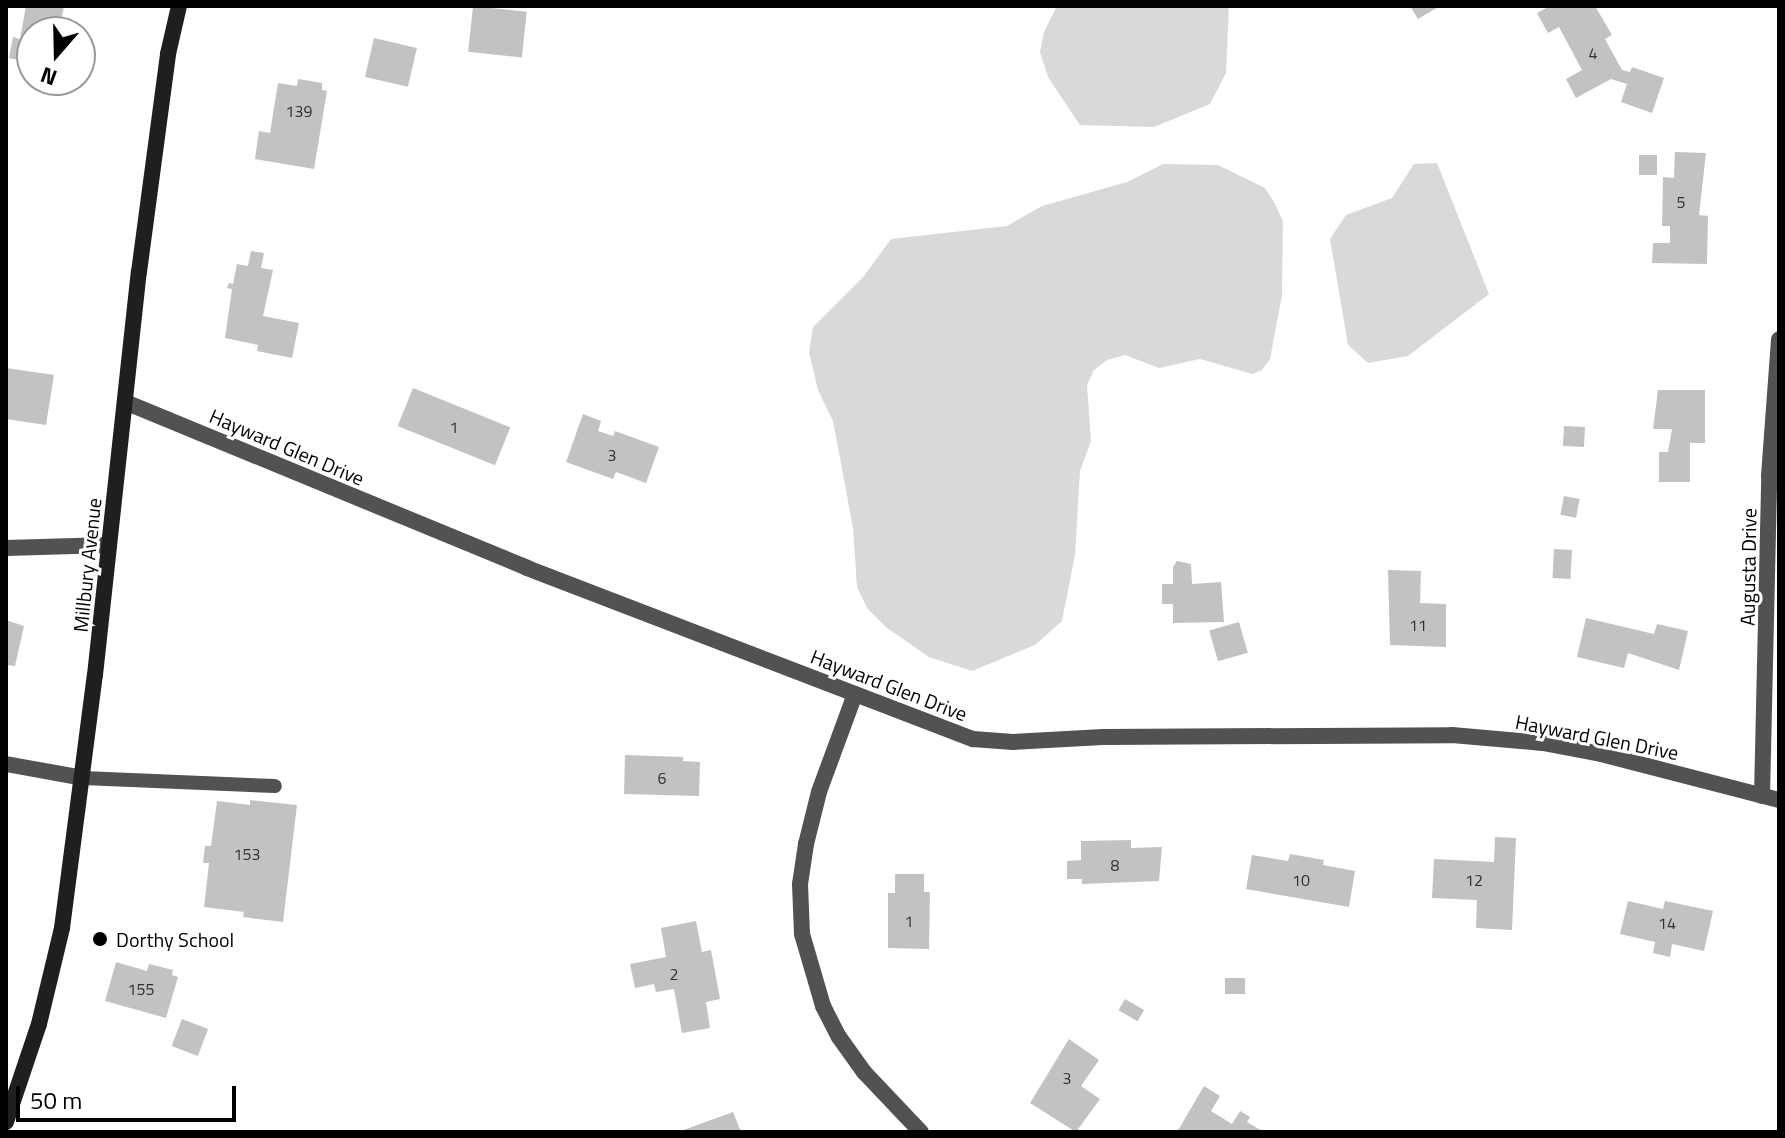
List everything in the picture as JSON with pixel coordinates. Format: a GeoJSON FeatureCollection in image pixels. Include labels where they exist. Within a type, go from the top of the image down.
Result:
{"type":"FeatureCollection","features":[{"type":"Feature","properties":{"kind":"main road","name":"Millbury Avenue"},"geometry":{"type":"LineString","coordinates":[[6,1122],[39,1024],[62,928],[83,778],[168,54],[179,6]]}},
{"type":"Feature","properties":{"kind":"street","name":"Augusta Drive"},"geometry":{"type":"LineString","coordinates":[[1771,798],[1769,476],[1779,339]]}},
{"type":"Feature","properties":{"kind":"street","name":"Hayward Glen Drive"},"geometry":{"type":"LineString","coordinates":[[125,402],[527,568],[973,739],[1013,742],[1103,737],[1452,735],[1543,743],[1601,754],[1771,798]]}},
{"type":"Feature","properties":{"kind":"street"},"geometry":{"type":"LineString","coordinates":[[6,548],[109,545]]}},
{"type":"Feature","properties":{"kind":"street"},"geometry":{"type":"LineString","coordinates":[[855,694],[819,792],[806,844],[800,884],[802,934],[823,1006],[839,1037],[864,1072],[921,1132]]}},
{"type":"Feature","properties":{"kind":"street"},"geometry":{"type":"LineString","coordinates":[[6,764],[83,778]]}},
{"type":"Feature","properties":{"kind":"lane"},"geometry":{"type":"LineString","coordinates":[[83,778],[275,786]]}},
{"type":"Feature","properties":{"kind":"shaded area"},"geometry":{"type":"Polygon","coordinates":[[[1057,6],[1229,6],[1226,73],[1210,104],[1154,127],[1080,125],[1048,77],[1040,52],[1044,32],[1057,6]]]}},
{"type":"Feature","properties":{"kind":"shaded area"},"geometry":{"type":"Polygon","coordinates":[[[1437,163],[1489,294],[1408,356],[1368,363],[1348,345],[1330,239],[1346,215],[1392,198],[1414,164],[1437,163]]]}},
{"type":"Feature","properties":{"kind":"shaded area"},"geometry":{"type":"Polygon","coordinates":[[[1163,164],[1218,165],[1265,188],[1274,202],[1283,221],[1282,295],[1270,359],[1262,370],[1252,374],[1200,359],[1159,368],[1125,355],[1107,360],[1094,370],[1087,385],[1091,441],[1080,471],[1075,555],[1062,621],[1035,645],[972,671],[929,657],[887,628],[867,608],[857,587],[853,528],[833,421],[818,390],[809,352],[813,327],[864,276],[891,239],[1007,226],[1042,206],[1127,182],[1163,164]]]}},
{"type":"Feature","properties":{"kind":"building"},"geometry":{"type":"Polygon","coordinates":[[[26,6],[64,6],[62,16],[24,16],[26,6]]]}},
{"type":"Feature","properties":{"kind":"building"},"geometry":{"type":"Polygon","coordinates":[[[473,6],[527,12],[522,57],[468,52],[473,6]]]}},
{"type":"Feature","properties":{"kind":"building"},"geometry":{"type":"Polygon","coordinates":[[[1410,6],[1440,6],[1418,19],[1410,6]]]}},
{"type":"Feature","properties":{"kind":"building"},"geometry":{"type":"Polygon","coordinates":[[[1550,6],[1595,6],[1612,35],[1605,39],[1622,70],[1630,72],[1632,67],[1664,78],[1652,113],[1621,102],[1627,84],[1611,79],[1576,98],[1566,79],[1582,70],[1559,27],[1548,33],[1537,13],[1550,6]]]}},
{"type":"Feature","properties":{"kind":"building"},"geometry":{"type":"Polygon","coordinates":[[[13,37],[16,38],[16,60],[9,58],[13,37]]]}},
{"type":"Feature","properties":{"kind":"building"},"geometry":{"type":"Polygon","coordinates":[[[374,38],[417,48],[408,87],[365,77],[374,38]]]}},
{"type":"Feature","properties":{"kind":"building"},"geometry":{"type":"Polygon","coordinates":[[[298,79],[322,83],[322,90],[327,91],[314,169],[255,159],[259,131],[270,133],[278,83],[297,86],[298,79]]]}},
{"type":"Feature","properties":{"kind":"building"},"geometry":{"type":"Polygon","coordinates":[[[1675,152],[1706,153],[1699,215],[1708,216],[1707,264],[1652,263],[1653,243],[1670,243],[1670,226],[1662,226],[1663,177],[1674,178],[1675,152]]]}},
{"type":"Feature","properties":{"kind":"building"},"geometry":{"type":"Polygon","coordinates":[[[1639,155],[1657,155],[1657,175],[1639,175],[1639,155]]]}},
{"type":"Feature","properties":{"kind":"building"},"geometry":{"type":"Polygon","coordinates":[[[251,251],[264,253],[261,268],[273,270],[263,316],[299,323],[292,358],[257,351],[258,345],[225,338],[232,289],[227,288],[229,283],[233,284],[237,264],[248,266],[251,251]]]}},
{"type":"Feature","properties":{"kind":"building"},"geometry":{"type":"Polygon","coordinates":[[[6,368],[54,375],[46,425],[6,419],[6,368]]]}},
{"type":"Feature","properties":{"kind":"building"},"geometry":{"type":"Polygon","coordinates":[[[413,388],[510,427],[495,465],[398,426],[413,388]]]}},
{"type":"Feature","properties":{"kind":"building"},"geometry":{"type":"Polygon","coordinates":[[[1658,390],[1705,390],[1705,443],[1690,443],[1690,482],[1659,482],[1659,452],[1668,452],[1672,429],[1653,429],[1658,390]]]}},
{"type":"Feature","properties":{"kind":"building"},"geometry":{"type":"Polygon","coordinates":[[[583,414],[601,421],[598,431],[613,436],[615,431],[659,447],[646,483],[616,472],[613,479],[566,462],[583,414]]]}},
{"type":"Feature","properties":{"kind":"building"},"geometry":{"type":"Polygon","coordinates":[[[1564,426],[1585,427],[1584,447],[1563,446],[1564,426]]]}},
{"type":"Feature","properties":{"kind":"building"},"geometry":{"type":"Polygon","coordinates":[[[1564,496],[1580,499],[1576,518],[1560,515],[1564,496]]]}},
{"type":"Feature","properties":{"kind":"building"},"geometry":{"type":"Polygon","coordinates":[[[1554,549],[1572,550],[1570,579],[1552,578],[1554,549]]]}},
{"type":"Feature","properties":{"kind":"building"},"geometry":{"type":"Polygon","coordinates":[[[1177,561],[1191,564],[1192,584],[1221,582],[1224,622],[1173,623],[1173,604],[1162,604],[1162,584],[1173,584],[1173,567],[1177,561]]]}},
{"type":"Feature","properties":{"kind":"building"},"geometry":{"type":"Polygon","coordinates":[[[1388,570],[1421,571],[1420,603],[1446,604],[1446,647],[1390,645],[1388,570]]]}},
{"type":"Feature","properties":{"kind":"building"},"geometry":{"type":"Polygon","coordinates":[[[1586,618],[1654,634],[1657,624],[1688,631],[1679,670],[1628,653],[1624,668],[1577,657],[1586,618]]]}},
{"type":"Feature","properties":{"kind":"building"},"geometry":{"type":"Polygon","coordinates":[[[6,620],[24,626],[15,666],[6,665],[6,620]]]}},
{"type":"Feature","properties":{"kind":"building"},"geometry":{"type":"Polygon","coordinates":[[[1239,622],[1248,653],[1218,661],[1209,631],[1239,622]]]}},
{"type":"Feature","properties":{"kind":"building"},"geometry":{"type":"Polygon","coordinates":[[[625,755],[683,757],[683,761],[700,762],[699,796],[624,794],[625,755]]]}},
{"type":"Feature","properties":{"kind":"building"},"geometry":{"type":"Polygon","coordinates":[[[250,800],[297,805],[283,922],[243,917],[244,912],[204,907],[209,863],[203,863],[205,846],[211,846],[217,801],[250,805],[250,800]]]}},
{"type":"Feature","properties":{"kind":"building"},"geometry":{"type":"Polygon","coordinates":[[[1495,837],[1516,838],[1512,930],[1476,928],[1477,900],[1432,898],[1434,859],[1494,862],[1495,837]]]}},
{"type":"Feature","properties":{"kind":"building"},"geometry":{"type":"Polygon","coordinates":[[[1131,840],[1131,848],[1162,847],[1159,881],[1082,884],[1082,879],[1067,879],[1067,861],[1081,860],[1081,841],[1131,840]]]}},
{"type":"Feature","properties":{"kind":"building"},"geometry":{"type":"Polygon","coordinates":[[[1290,854],[1324,860],[1323,865],[1355,871],[1349,907],[1246,889],[1252,855],[1288,861],[1290,854]]]}},
{"type":"Feature","properties":{"kind":"building"},"geometry":{"type":"Polygon","coordinates":[[[895,874],[924,874],[924,892],[930,892],[929,949],[888,948],[888,893],[895,893],[895,874]]]}},
{"type":"Feature","properties":{"kind":"building"},"geometry":{"type":"Polygon","coordinates":[[[1628,901],[1663,909],[1665,901],[1713,911],[1704,951],[1672,944],[1670,957],[1653,953],[1655,942],[1620,934],[1628,901]]]}},
{"type":"Feature","properties":{"kind":"building"},"geometry":{"type":"Polygon","coordinates":[[[696,921],[702,952],[711,950],[720,999],[706,1002],[710,1028],[682,1033],[674,989],[656,992],[654,984],[635,988],[630,964],[666,957],[661,928],[696,921]]]}},
{"type":"Feature","properties":{"kind":"building"},"geometry":{"type":"Polygon","coordinates":[[[116,962],[147,971],[149,964],[173,970],[172,975],[178,977],[166,1018],[105,1001],[116,962]]]}},
{"type":"Feature","properties":{"kind":"building"},"geometry":{"type":"Polygon","coordinates":[[[1225,978],[1245,978],[1245,994],[1225,994],[1225,978]]]}},
{"type":"Feature","properties":{"kind":"building"},"geometry":{"type":"Polygon","coordinates":[[[1125,999],[1144,1010],[1138,1021],[1118,1010],[1125,999]]]}},
{"type":"Feature","properties":{"kind":"building"},"geometry":{"type":"Polygon","coordinates":[[[182,1019],[208,1029],[198,1056],[172,1046],[182,1019]]]}},
{"type":"Feature","properties":{"kind":"building"},"geometry":{"type":"Polygon","coordinates":[[[1069,1039],[1099,1060],[1081,1086],[1100,1099],[1076,1132],[1030,1103],[1069,1039]]]}},
{"type":"Feature","properties":{"kind":"building"},"geometry":{"type":"Polygon","coordinates":[[[1204,1086],[1220,1096],[1211,1111],[1232,1124],[1240,1111],[1250,1117],[1247,1122],[1264,1132],[1177,1132],[1204,1086]]]}},
{"type":"Feature","properties":{"kind":"building"},"geometry":{"type":"Polygon","coordinates":[[[733,1112],[741,1132],[678,1132],[733,1112]]]}},
{"type":"Feature","properties":{"kind":"place","name":"Dorthy School"},"geometry":{"type":"Point","coordinates":[100,939]}}]}
